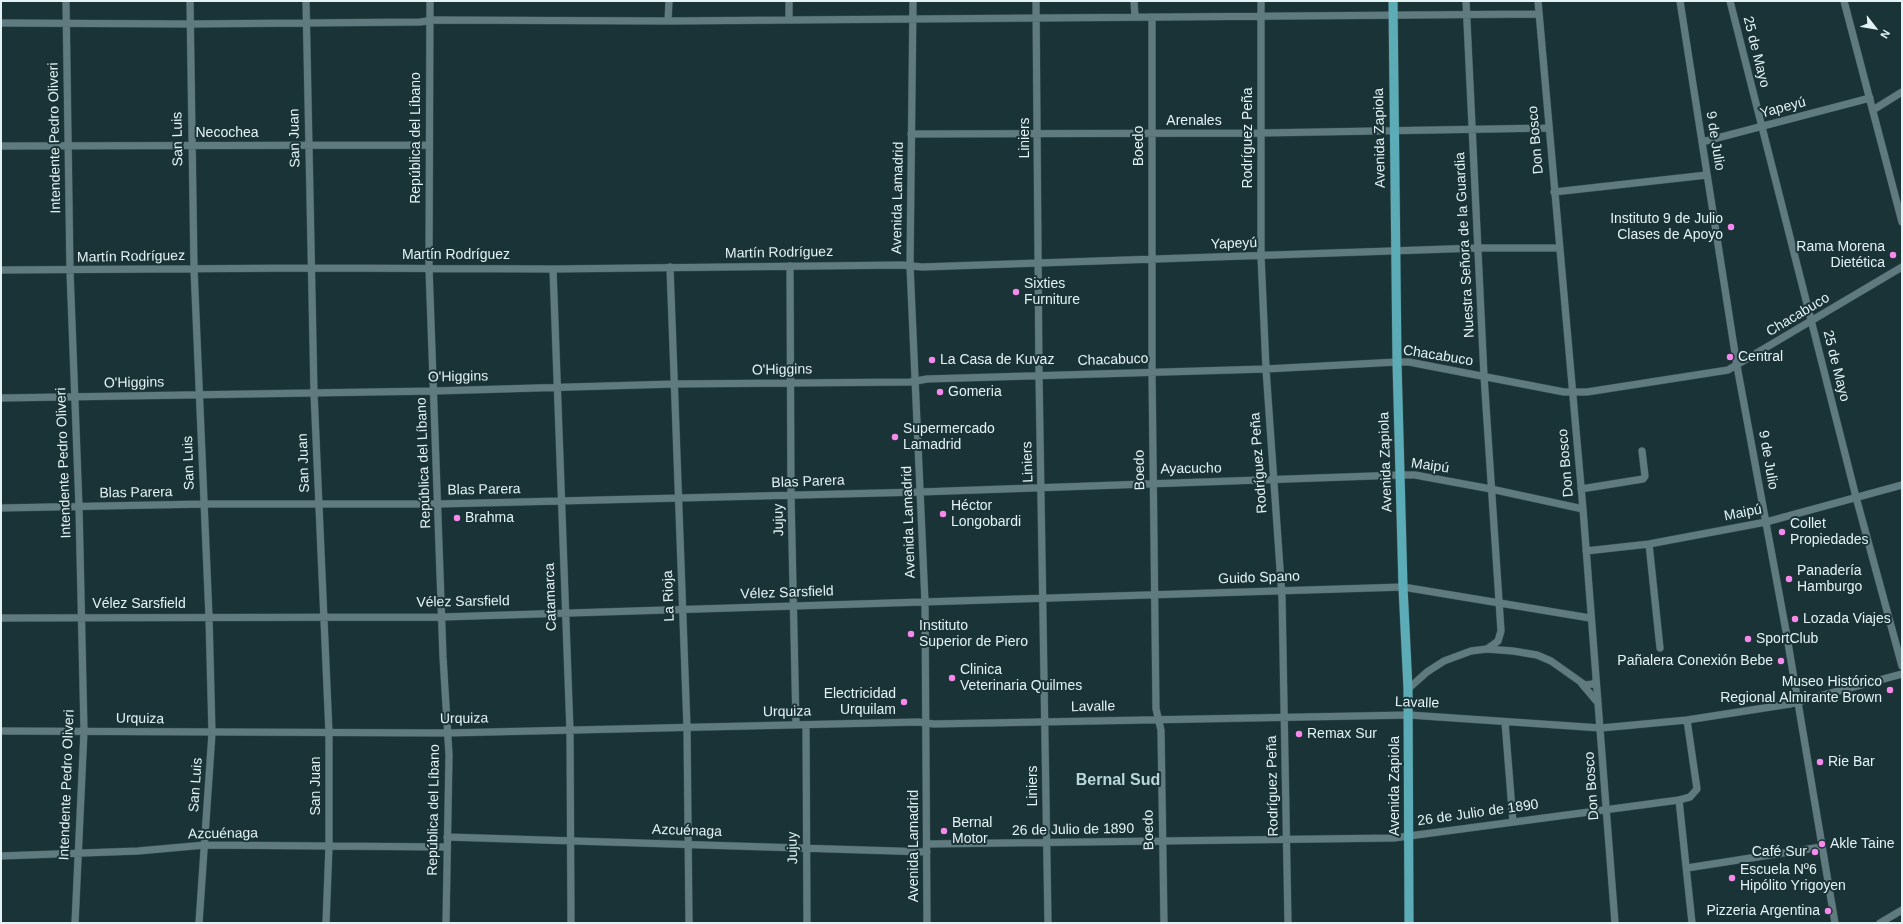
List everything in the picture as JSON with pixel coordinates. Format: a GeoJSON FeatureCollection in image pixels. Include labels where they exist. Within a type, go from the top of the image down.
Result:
{"type":"FeatureCollection","features":[{"type":"Feature","properties":{"kind":"main road","name":"Avenida Zapiola"},"geometry":{"type":"LineString","coordinates":[[1393,1],[1397,362],[1403,587],[1409,715],[1409,923]]}},
{"type":"Feature","properties":{"kind":"street","name":"Intendente Pedro Oliveri"},"geometry":{"type":"LineString","coordinates":[[66,1],[70,271],[79,507],[84,731],[75,923]]}},
{"type":"Feature","properties":{"kind":"street","name":"San Luis"},"geometry":{"type":"LineString","coordinates":[[190,1],[194,269],[209,617],[212,733],[199,923]]}},
{"type":"Feature","properties":{"kind":"street","name":"San Juan"},"geometry":{"type":"LineString","coordinates":[[306,1],[314,393],[329,733],[329,846],[326,923]]}},
{"type":"Feature","properties":{"kind":"street","name":"República del Líbano"},"geometry":{"type":"LineString","coordinates":[[430,1],[428,145],[429,268],[447,733],[450,755],[446,847],[446,923]]}},
{"type":"Feature","properties":{"kind":"street"},"geometry":{"type":"LineString","coordinates":[[668,21],[669,1]]}},
{"type":"Feature","properties":{"kind":"street"},"geometry":{"type":"LineString","coordinates":[[789,1],[789,20]]}},
{"type":"Feature","properties":{"kind":"street","name":"Avenida Lamadrid"},"geometry":{"type":"LineString","coordinates":[[914,1],[910,266],[925,602],[927,923]]}},
{"type":"Feature","properties":{"kind":"street","name":"Liniers"},"geometry":{"type":"LineString","coordinates":[[1036,1],[1039,375],[1046,721],[1046,844],[1048,923]]}},
{"type":"Feature","properties":{"kind":"street"},"geometry":{"type":"LineString","coordinates":[[1134,1],[1135,16]]}},
{"type":"Feature","properties":{"kind":"street","name":"Rodríguez Peña"},"geometry":{"type":"LineString","coordinates":[[1261,1],[1261,256],[1266,369],[1281,590],[1285,718],[1288,923]]}},
{"type":"Feature","properties":{"kind":"street","name":"Nuestra Señora de la Guardia"},"geometry":{"type":"LineString","coordinates":[[1466,1],[1484,376],[1501,636],[1495,645],[1487,650]]}},
{"type":"Feature","properties":{"kind":"street","name":"Don Bosco"},"geometry":{"type":"LineString","coordinates":[[1538,1],[1558,248],[1583,509],[1590,618],[1601,728],[1615,923]]}},
{"type":"Feature","properties":{"kind":"street","name":"9 de Julio"},"geometry":{"type":"LineString","coordinates":[[1680,1],[1737,366],[1766,522],[1835,923]]}},
{"type":"Feature","properties":{"kind":"street","name":"25 de Mayo"},"geometry":{"type":"LineString","coordinates":[[1730,1],[1856,498],[1902,666]]}},
{"type":"Feature","properties":{"kind":"street"},"geometry":{"type":"LineString","coordinates":[[1844,1],[1902,222]]}},
{"type":"Feature","properties":{"kind":"street"},"geometry":{"type":"LineString","coordinates":[[1,23],[66,22],[190,24],[430,21],[668,21],[1135,16],[1539,14]]}},
{"type":"Feature","properties":{"kind":"street","name":"Boedo"},"geometry":{"type":"LineString","coordinates":[[1152,17],[1152,372],[1154,594],[1156,709],[1161,730],[1164,923]]}},
{"type":"Feature","properties":{"kind":"street"},"geometry":{"type":"LineString","coordinates":[[1873,110],[1902,92]]}},
{"type":"Feature","properties":{"kind":"street","name":"Yapeyú"},"geometry":{"type":"LineString","coordinates":[[1702,142],[1870,98]]}},
{"type":"Feature","properties":{"kind":"street","name":"Arenales"},"geometry":{"type":"LineString","coordinates":[[911,134],[1394,132],[1548,128]]}},
{"type":"Feature","properties":{"kind":"street","name":"Necochea"},"geometry":{"type":"LineString","coordinates":[[1,146],[68,145],[191,147],[428,145]]}},
{"type":"Feature","properties":{"kind":"street"},"geometry":{"type":"LineString","coordinates":[[1554,192],[1707,174]]}},
{"type":"Feature","properties":{"kind":"street","name":"Yapeyú"},"geometry":{"type":"LineString","coordinates":[[910,266],[1038,261],[1152,260],[1478,248],[1558,248]]}},
{"type":"Feature","properties":{"kind":"street","name":"Jujuy"},"geometry":{"type":"LineString","coordinates":[[790,266],[792,383],[791,495],[796,725]]}},
{"type":"Feature","properties":{"kind":"street","name":"Martín Rodríguez"},"geometry":{"type":"LineString","coordinates":[[1,270],[70,271],[311,268],[553,269],[910,266]]}},
{"type":"Feature","properties":{"kind":"street","name":"Chacabuco"},"geometry":{"type":"LineString","coordinates":[[916,382],[927,379],[1266,369],[1409,362],[1573,393],[1723,371],[1737,366],[1902,267]]}},
{"type":"Feature","properties":{"kind":"street","name":"La Rioja"},"geometry":{"type":"LineString","coordinates":[[670,268],[687,727],[689,923]]}},
{"type":"Feature","properties":{"kind":"street","name":"Catamarca"},"geometry":{"type":"LineString","coordinates":[[553,269],[560,501],[570,731],[571,923]]}},
{"type":"Feature","properties":{"kind":"street","name":"O'Higgins"},"geometry":{"type":"LineString","coordinates":[[1,398],[434,391],[674,384],[916,382]]}},
{"type":"Feature","properties":{"kind":"street"},"geometry":{"type":"LineString","coordinates":[[1581,489],[1643,479],[1645,476],[1642,451]]}},
{"type":"Feature","properties":{"kind":"street","name":"Maipú"},"geometry":{"type":"LineString","coordinates":[[1391,475],[1415,475],[1491,489],[1583,509]]}},
{"type":"Feature","properties":{"kind":"street","name":"Ayacucho"},"geometry":{"type":"LineString","coordinates":[[920,492],[1042,486],[1273,480],[1391,475]]}},
{"type":"Feature","properties":{"kind":"street","name":"Maipú"},"geometry":{"type":"LineString","coordinates":[[1586,551],[1649,544],[1766,522],[1902,485]]}},
{"type":"Feature","properties":{"kind":"street","name":"Blas Parera"},"geometry":{"type":"LineString","coordinates":[[1,508],[204,504],[439,504],[920,492]]}},
{"type":"Feature","properties":{"kind":"street"},"geometry":{"type":"LineString","coordinates":[[1649,544],[1660,648]]}},
{"type":"Feature","properties":{"kind":"street","name":"Guido Spano"},"geometry":{"type":"LineString","coordinates":[[925,602],[1403,587],[1590,618]]}},
{"type":"Feature","properties":{"kind":"street","name":"Vélez Sarsfield"},"geometry":{"type":"LineString","coordinates":[[1,618],[442,617],[925,602]]}},
{"type":"Feature","properties":{"kind":"street"},"geometry":{"type":"LineString","coordinates":[[1408,689],[1427,672],[1444,661],[1471,651],[1513,651],[1544,658],[1580,683],[1598,703]]}},
{"type":"Feature","properties":{"kind":"street","name":"Lavalle"},"geometry":{"type":"LineString","coordinates":[[926,723],[1409,715],[1601,728],[1687,720],[1797,702],[1902,674]]}},
{"type":"Feature","properties":{"kind":"street"},"geometry":{"type":"LineString","coordinates":[[1580,683],[1589,685],[1596,681]]}},
{"type":"Feature","properties":{"kind":"street","name":"26 de Julio de 1890"},"geometry":{"type":"LineString","coordinates":[[927,844],[1046,844],[1394,838],[1607,808],[1679,800],[1695,794],[1697,785],[1687,720]]}},
{"type":"Feature","properties":{"kind":"street"},"geometry":{"type":"LineString","coordinates":[[1505,722],[1513,822]]}},
{"type":"Feature","properties":{"kind":"street","name":"Urquiza"},"geometry":{"type":"LineString","coordinates":[[1,731],[447,733],[806,724],[926,723]]}},
{"type":"Feature","properties":{"kind":"street","name":"Jujuy"},"geometry":{"type":"LineString","coordinates":[[806,724],[806,848],[808,923]]}},
{"type":"Feature","properties":{"kind":"street"},"geometry":{"type":"LineString","coordinates":[[1679,800],[1692,923]]}},
{"type":"Feature","properties":{"kind":"street","name":"Azcuénaga"},"geometry":{"type":"LineString","coordinates":[[447,837],[927,852]]}},
{"type":"Feature","properties":{"kind":"street","name":"Azcuénaga"},"geometry":{"type":"LineString","coordinates":[[1,856],[138,851],[205,845],[446,847]]}},
{"type":"Feature","properties":{"kind":"street"},"geometry":{"type":"LineString","coordinates":[[1687,868],[1821,847]]}},
{"type":"Feature","properties":{"kind":"street"},"geometry":{"type":"LineString","coordinates":[[1880,923],[1902,910]]}},
{"type":"Feature","properties":{"kind":"place","name":"Instituto 9 de Julio Clases de Apoyo"},"geometry":{"type":"Point","coordinates":[1731,227]}},
{"type":"Feature","properties":{"kind":"place","name":"Rama Morena Dietética"},"geometry":{"type":"Point","coordinates":[1893,255]}},
{"type":"Feature","properties":{"kind":"place","name":"Sixties Furniture"},"geometry":{"type":"Point","coordinates":[1016,292]}},
{"type":"Feature","properties":{"kind":"place","name":"Central"},"geometry":{"type":"Point","coordinates":[1730,357]}},
{"type":"Feature","properties":{"kind":"place","name":"La Casa de Kuvaz"},"geometry":{"type":"Point","coordinates":[932,360]}},
{"type":"Feature","properties":{"kind":"place","name":"Gomeria"},"geometry":{"type":"Point","coordinates":[940,392]}},
{"type":"Feature","properties":{"kind":"place","name":"Supermercado Lamadrid"},"geometry":{"type":"Point","coordinates":[895,437]}},
{"type":"Feature","properties":{"kind":"place","name":"Héctor Longobardi"},"geometry":{"type":"Point","coordinates":[943,514]}},
{"type":"Feature","properties":{"kind":"place","name":"Brahma"},"geometry":{"type":"Point","coordinates":[457,518]}},
{"type":"Feature","properties":{"kind":"place","name":"Collet Propiedades"},"geometry":{"type":"Point","coordinates":[1782,532]}},
{"type":"Feature","properties":{"kind":"place","name":"Panadería Hamburgo"},"geometry":{"type":"Point","coordinates":[1789,579]}},
{"type":"Feature","properties":{"kind":"place","name":"Lozada Viajes"},"geometry":{"type":"Point","coordinates":[1795,619]}},
{"type":"Feature","properties":{"kind":"place","name":"Instituto Superior de Piero"},"geometry":{"type":"Point","coordinates":[911,634]}},
{"type":"Feature","properties":{"kind":"place","name":"SportClub"},"geometry":{"type":"Point","coordinates":[1748,639]}},
{"type":"Feature","properties":{"kind":"place","name":"Pañalera Conexión Bebe"},"geometry":{"type":"Point","coordinates":[1781,661]}},
{"type":"Feature","properties":{"kind":"place","name":"Clinica Veterinaria Quilmes"},"geometry":{"type":"Point","coordinates":[952,678]}},
{"type":"Feature","properties":{"kind":"place","name":"Museo Histórico Regional Almirante Brown"},"geometry":{"type":"Point","coordinates":[1890,690]}},
{"type":"Feature","properties":{"kind":"place","name":"Electricidad Urquilam"},"geometry":{"type":"Point","coordinates":[904,702]}},
{"type":"Feature","properties":{"kind":"place","name":"Remax Sur"},"geometry":{"type":"Point","coordinates":[1299,734]}},
{"type":"Feature","properties":{"kind":"place","name":"Rie Bar"},"geometry":{"type":"Point","coordinates":[1820,762]}},
{"type":"Feature","properties":{"kind":"place","name":"Bernal Motor"},"geometry":{"type":"Point","coordinates":[944,831]}},
{"type":"Feature","properties":{"kind":"place","name":"Akle Taine"},"geometry":{"type":"Point","coordinates":[1822,844]}},
{"type":"Feature","properties":{"kind":"place","name":"Café Sur"},"geometry":{"type":"Point","coordinates":[1815,852]}},
{"type":"Feature","properties":{"kind":"place","name":"Escuela Nº6 Hipólito Yrigoyen"},"geometry":{"type":"Point","coordinates":[1732,878]}},
{"type":"Feature","properties":{"kind":"place","name":"Pizzeria Argentina"},"geometry":{"type":"Point","coordinates":[1828,911]}},
{"type":"Feature","properties":{"kind":"district","name":"Bernal Sud"},"geometry":{"type":"Point","coordinates":[1118,781]}}]}
